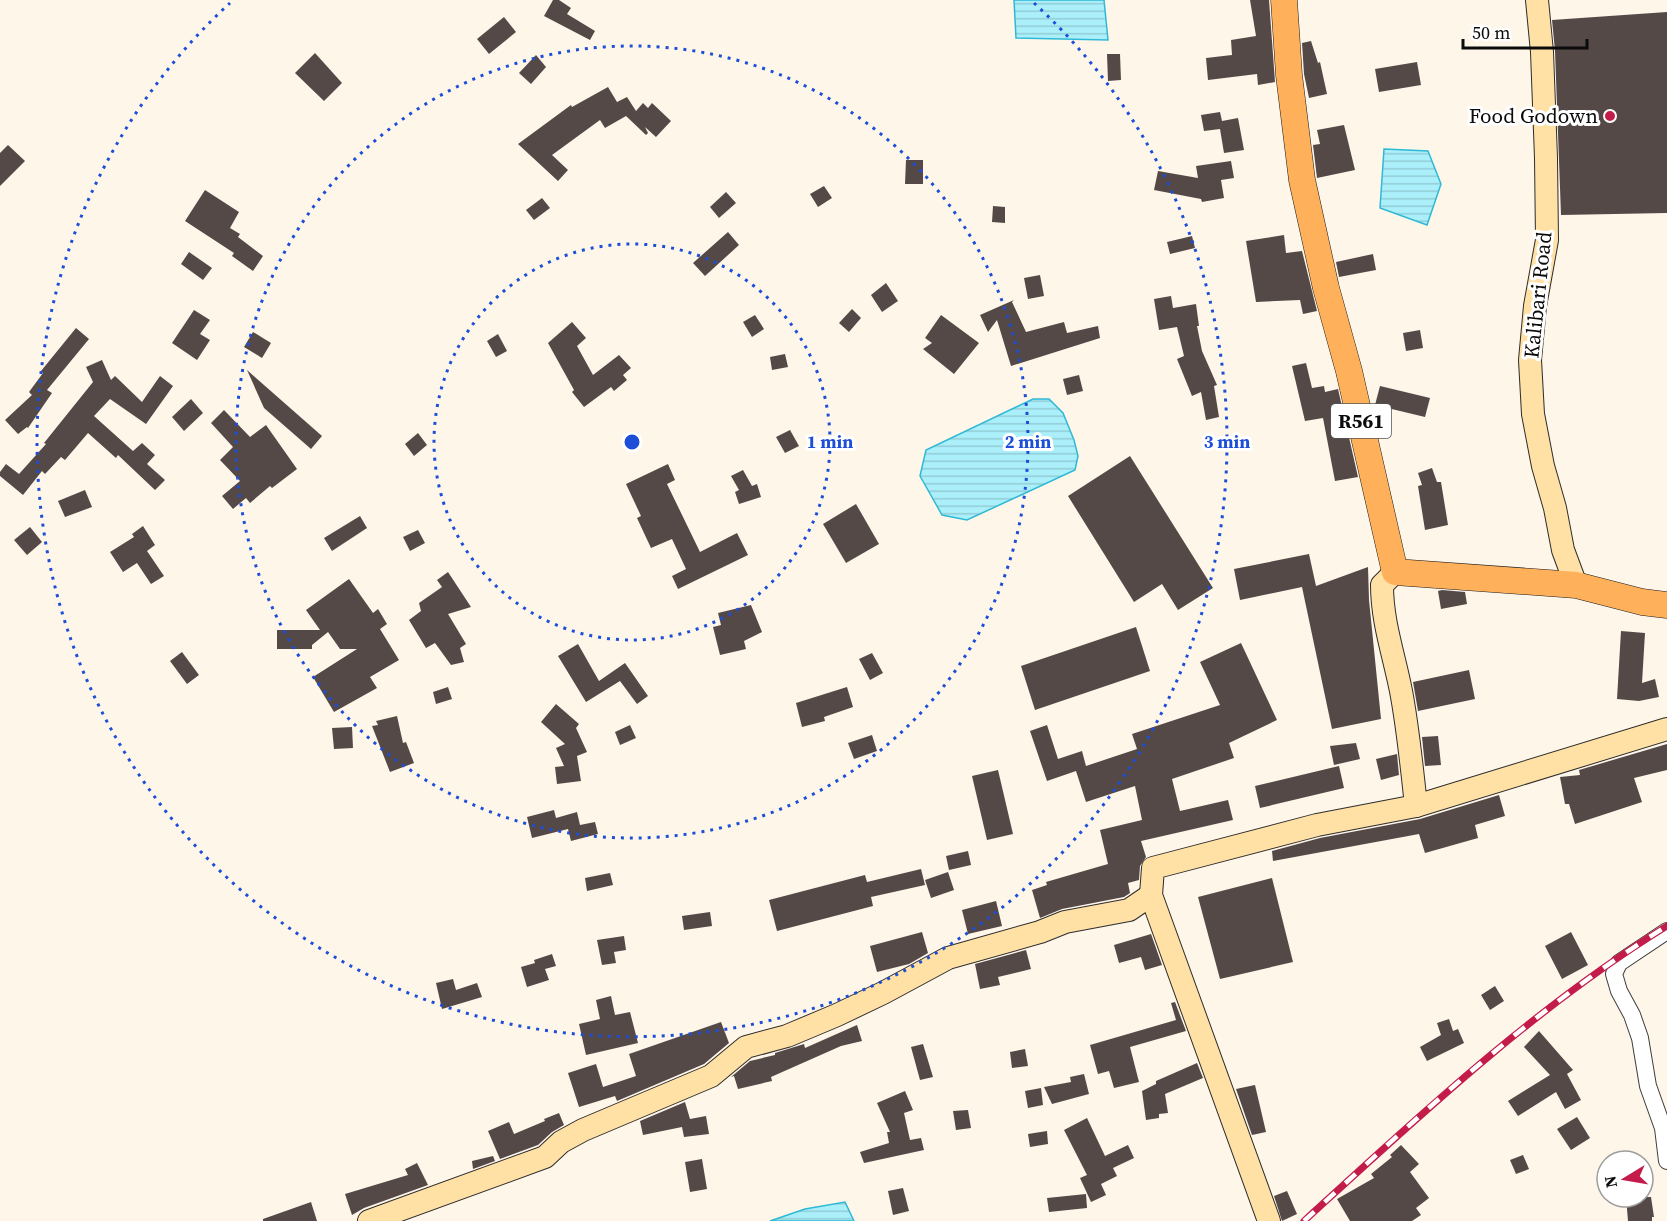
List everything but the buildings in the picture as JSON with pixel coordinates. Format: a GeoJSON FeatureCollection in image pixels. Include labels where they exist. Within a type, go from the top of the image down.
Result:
{"type":"FeatureCollection","features":[{"type":"Feature","properties":{"kind":"main road","name":"R561"},"geometry":{"type":"LineString","coordinates":[[1284,0],[1289,75],[1302,180],[1395,572]]}},
{"type":"Feature","properties":{"kind":"main road"},"geometry":{"type":"LineString","coordinates":[[1395,572],[1576,585],[1641,602],[1667,605]]}},
{"type":"Feature","properties":{"kind":"street","name":"Kalibari Road"},"geometry":{"type":"LineString","coordinates":[[1537,0],[1542,52],[1547,240],[1535,306],[1530,360],[1533,403],[1542,466],[1555,508],[1563,550],[1576,585]]}},
{"type":"Feature","properties":{"kind":"street"},"geometry":{"type":"LineString","coordinates":[[1395,572],[1382,585],[1382,600],[1387,633],[1401,691],[1416,806]]}},
{"type":"Feature","properties":{"kind":"street"},"geometry":{"type":"LineString","coordinates":[[1269,1221],[1151,896],[1152,868],[1317,825],[1416,806],[1667,729]]}},
{"type":"Feature","properties":{"kind":"street"},"geometry":{"type":"LineString","coordinates":[[369,1221],[545,1156],[561,1142],[583,1130],[711,1076],[746,1047],[787,1036],[837,1015],[948,958],[1040,932],[1065,922],[1129,910],[1151,896]]}},
{"type":"Feature","properties":{"kind":"street"},"geometry":{"type":"LineString","coordinates":[[1667,931],[1619,963],[1614,974],[1640,1038],[1648,1086],[1663,1128],[1667,1161]]}},
{"type":"Feature","properties":{"kind":"water"},"geometry":{"type":"Polygon","coordinates":[[[1014,0],[1104,0],[1108,40],[1016,38],[1014,0]]]}},
{"type":"Feature","properties":{"kind":"water"},"geometry":{"type":"Polygon","coordinates":[[[1384,149],[1428,151],[1441,184],[1427,225],[1380,208],[1384,149]]]}},
{"type":"Feature","properties":{"kind":"water"},"geometry":{"type":"Polygon","coordinates":[[[1033,399],[1049,399],[1063,413],[1078,456],[1075,470],[967,520],[942,515],[920,476],[926,450],[1033,399]]]}},
{"type":"Feature","properties":{"kind":"water"},"geometry":{"type":"Polygon","coordinates":[[[845,1202],[854,1221],[770,1221],[805,1209],[845,1202]]]}},
{"type":"Feature","properties":{"kind":"railway"},"geometry":{"type":"LineString","coordinates":[[1304,1221],[1434,1103],[1524,1028],[1570,992],[1667,926]]}},
{"type":"Feature","properties":{"kind":"place","name":"Food Godown"},"geometry":{"type":"Point","coordinates":[1610,116]}}]}
